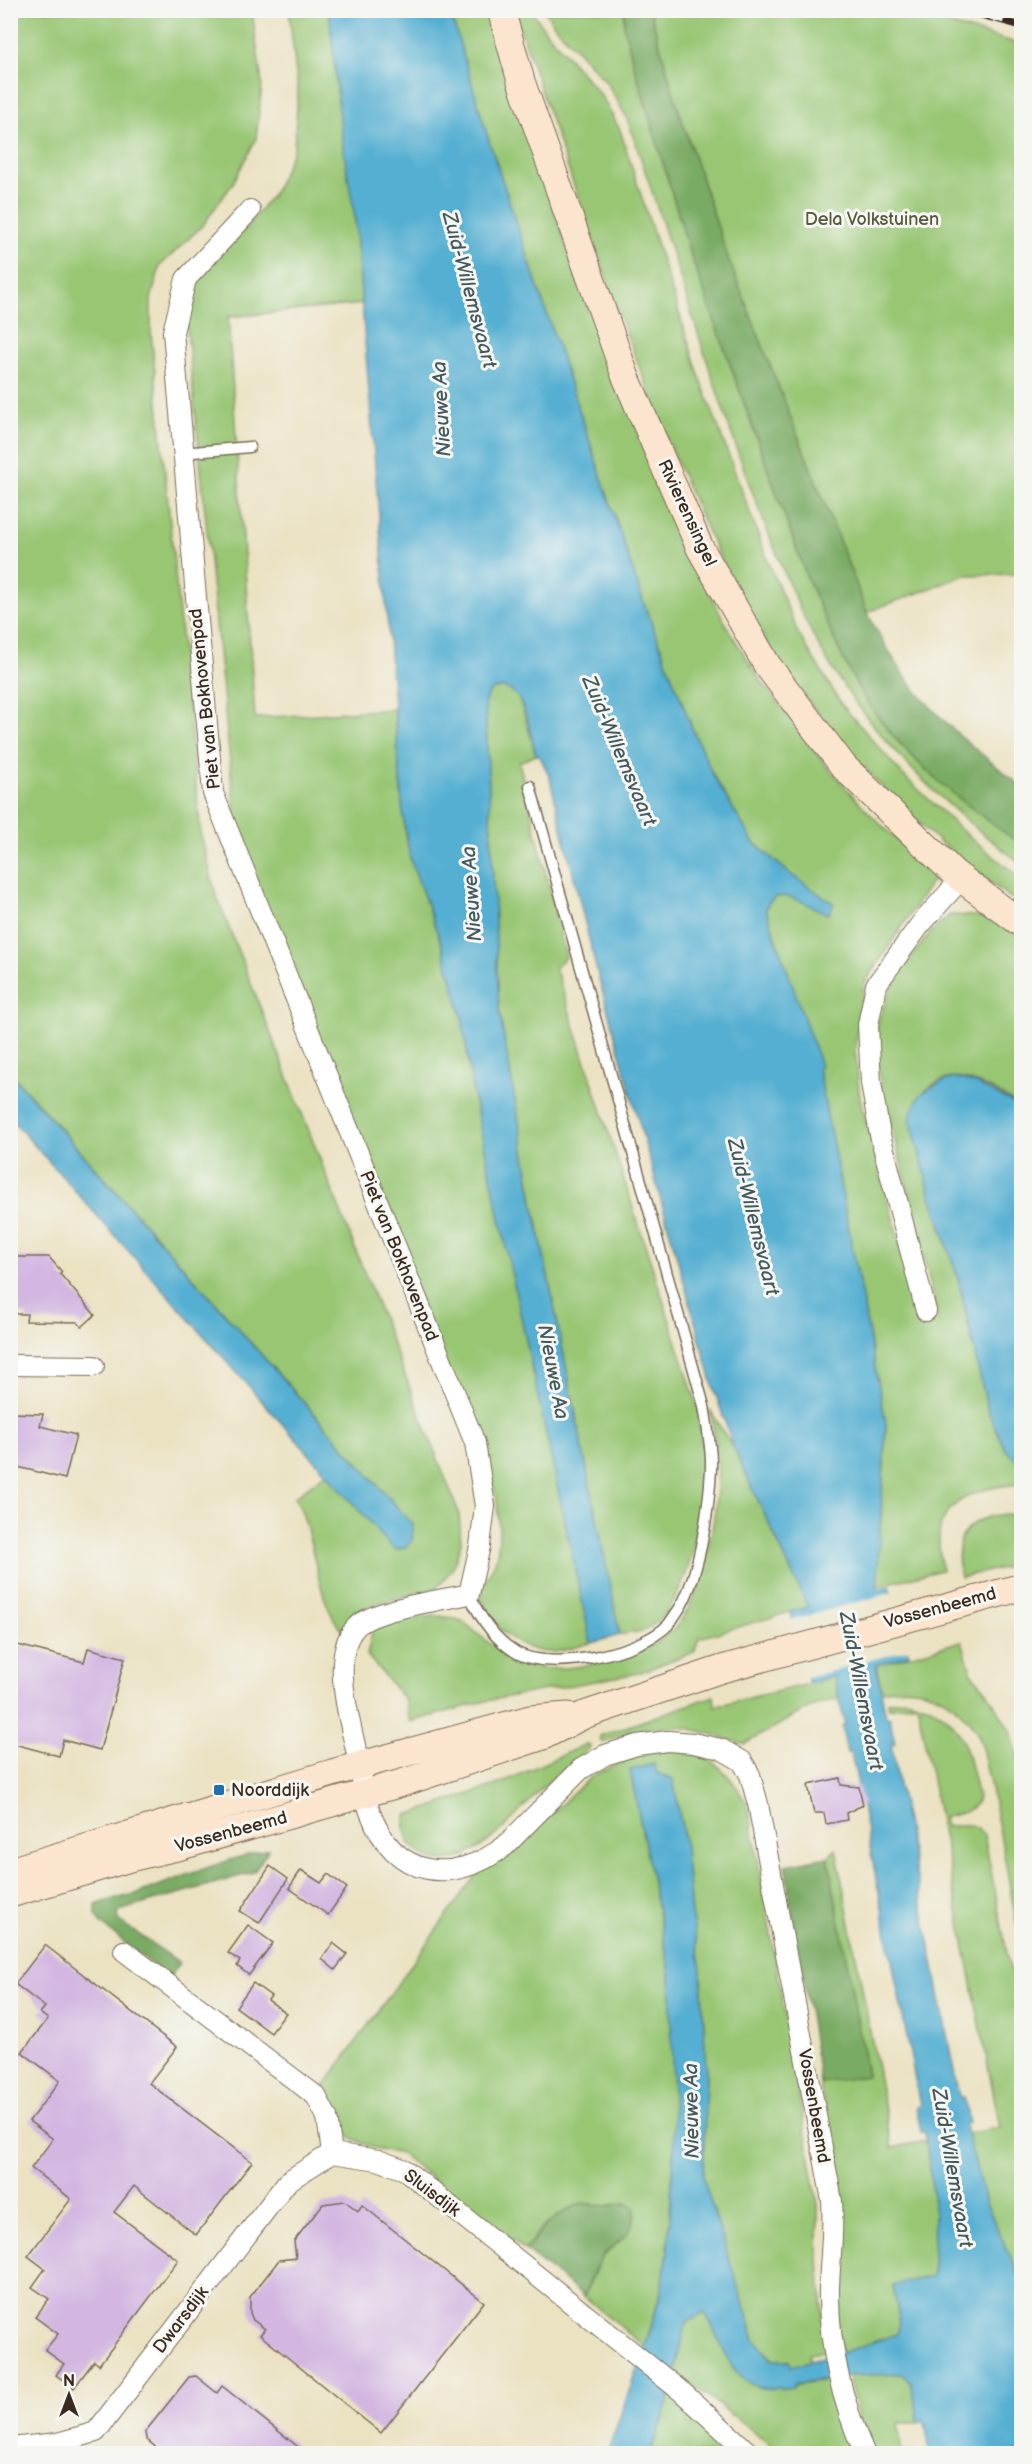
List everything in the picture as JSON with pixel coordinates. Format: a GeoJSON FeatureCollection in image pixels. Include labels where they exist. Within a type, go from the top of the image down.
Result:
{"type":"FeatureCollection","features":[{"type":"Feature","properties":{"kind":"main road","name":"Rivierensingel"},"geometry":{"type":"LineString","coordinates":[[501,10],[521,81],[625,375],[700,548],[766,665],[844,767],[961,879],[1022,924]]}},
{"type":"Feature","properties":{"kind":"main road","name":"Vossenbeemd"},"geometry":{"type":"LineString","coordinates":[[10,1894],[133,1857],[181,1846],[366,1794],[543,1736],[584,1715],[722,1668],[1022,1587]]}},
{"type":"Feature","properties":{"kind":"main road","name":"Vossenbeemd"},"geometry":{"type":"LineString","coordinates":[[10,1871],[360,1766],[530,1719],[584,1715]]}},
{"type":"Feature","properties":{"kind":"street","name":"Piet van Bokhovenpad"},"geometry":{"type":"LineString","coordinates":[[250,210],[186,279],[172,332],[213,794],[475,1443],[485,1506],[480,1546],[469,1594]]}},
{"type":"Feature","properties":{"kind":"street"},"geometry":{"type":"LineString","coordinates":[[926,1311],[880,1135],[871,1083],[868,1025],[876,985],[920,925],[961,879]]}},
{"type":"Feature","properties":{"kind":"street"},"geometry":{"type":"LineString","coordinates":[[10,1365],[94,1366]]}},
{"type":"Feature","properties":{"kind":"street"},"geometry":{"type":"LineString","coordinates":[[366,1794],[346,1708],[343,1676],[345,1651],[354,1628],[375,1615],[469,1594]]}},
{"type":"Feature","properties":{"kind":"street","name":"Vossenbeemd"},"geometry":{"type":"LineString","coordinates":[[366,1794],[370,1812],[384,1838],[400,1856],[419,1866],[450,1872],[492,1856],[505,1846],[581,1768],[605,1755],[638,1744],[668,1741],[721,1749],[742,1761],[750,1774],[758,1804],[832,2201],[834,2222],[829,2290],[835,2354],[839,2379],[864,2454]]}},
{"type":"Feature","properties":{"kind":"street"},"geometry":{"type":"LineString","coordinates":[[124,1951],[316,2096],[327,2117],[332,2153]]}},
{"type":"Feature","properties":{"kind":"street","name":"Sluisdijk"},"geometry":{"type":"LineString","coordinates":[[332,2153],[378,2160],[405,2170],[682,2392],[750,2454]]}},
{"type":"Feature","properties":{"kind":"street","name":"Dwarsdijk"},"geometry":{"type":"LineString","coordinates":[[10,2448],[57,2443],[96,2432],[288,2181],[332,2153]]}},
{"type":"Feature","properties":{"kind":"lane"},"geometry":{"type":"LineString","coordinates":[[182,453],[250,447]]}},
{"type":"Feature","properties":{"kind":"lane"},"geometry":{"type":"LineString","coordinates":[[469,1594],[478,1614],[497,1637],[518,1653],[550,1661],[593,1658],[630,1647],[649,1638],[667,1626],[681,1606],[691,1583],[704,1528],[711,1467],[704,1406],[530,786]]}},
{"type":"Feature","properties":{"kind":"green space"},"geometry":{"type":"Polygon","coordinates":[[[10,11],[252,11],[262,84],[256,139],[233,183],[203,225],[160,266],[151,299],[151,332],[201,835],[215,892],[459,1513],[461,1543],[453,1568],[437,1588],[372,1605],[354,1613],[342,1630],[333,1618],[326,1602],[302,1513],[295,1497],[326,1473],[396,1550],[412,1541],[413,1525],[11,1073],[10,11]]]}},
{"type":"Feature","properties":{"kind":"green space"},"geometry":{"type":"Polygon","coordinates":[[[289,11],[329,11],[343,147],[355,218],[362,304],[228,317],[255,718],[394,709],[403,815],[410,858],[443,948],[462,1017],[473,1093],[591,1643],[561,1651],[540,1651],[528,1648],[505,1634],[495,1624],[483,1602],[483,1587],[497,1554],[499,1528],[496,1494],[237,834],[185,310],[187,285],[242,233],[275,191],[294,148],[298,92],[289,11]]]}},
{"type":"Feature","properties":{"kind":"green space"},"geometry":{"type":"Polygon","coordinates":[[[450,11],[489,11],[585,302],[697,569],[730,632],[759,678],[826,766],[871,815],[928,869],[934,878],[864,984],[855,1051],[860,1099],[913,1291],[918,1323],[938,1319],[910,1196],[881,1088],[875,1045],[878,1022],[890,988],[901,970],[933,929],[950,915],[978,916],[1000,925],[1021,939],[1021,1107],[982,1085],[956,1078],[940,1081],[926,1090],[916,1103],[910,1119],[931,1196],[958,1278],[988,1411],[1015,1460],[1021,1465],[1021,1484],[973,1494],[962,1499],[945,1516],[939,1538],[942,1570],[877,1586],[886,1424],[818,1067],[820,1066],[766,910],[770,901],[784,896],[827,914],[833,904],[789,873],[753,842],[714,777],[692,728],[645,607],[489,141],[450,11]]]}},
{"type":"Feature","properties":{"kind":"green space"},"geometry":{"type":"Polygon","coordinates":[[[514,11],[532,11],[545,30],[602,97],[620,130],[699,375],[767,559],[799,635],[842,705],[903,775],[958,827],[1021,879],[1021,905],[939,841],[861,765],[793,681],[737,591],[687,486],[643,378],[514,11]]]}},
{"type":"Feature","properties":{"kind":"green space"},"geometry":{"type":"Polygon","coordinates":[[[545,11],[624,11],[624,27],[633,62],[689,250],[807,578],[838,647],[855,681],[890,732],[924,768],[982,816],[1021,844],[1021,863],[962,816],[906,763],[857,705],[816,641],[799,607],[755,499],[626,116],[607,83],[555,26],[545,11]]]}},
{"type":"Feature","properties":{"kind":"green space"},"geometry":{"type":"Polygon","coordinates":[[[624,11],[650,11],[677,105],[728,258],[867,612],[907,679],[932,709],[1021,786],[1021,844],[961,800],[907,751],[875,713],[838,647],[807,578],[689,250],[633,62],[624,27],[624,11]]]}},
{"type":"Feature","properties":{"kind":"green space","name":"Dela Volkstuinen"},"geometry":{"type":"Polygon","coordinates":[[[650,11],[901,11],[1021,44],[1021,574],[966,575],[867,612],[728,258],[677,105],[650,11]]]}},
{"type":"Feature","properties":{"kind":"green space"},"geometry":{"type":"Polygon","coordinates":[[[498,687],[508,687],[519,697],[536,755],[519,762],[566,957],[555,967],[699,1411],[704,1460],[703,1486],[692,1556],[675,1599],[662,1616],[647,1629],[620,1635],[533,1201],[499,1010],[485,702],[490,691],[498,687]]]}},
{"type":"Feature","properties":{"kind":"green space"},"geometry":{"type":"Polygon","coordinates":[[[710,1410],[734,1449],[808,1607],[699,1638],[694,1652],[638,1673],[486,1701],[410,1722],[404,1699],[367,1655],[373,1628],[430,1616],[453,1618],[464,1622],[511,1658],[541,1668],[558,1669],[577,1667],[630,1654],[658,1642],[674,1629],[694,1596],[712,1531],[718,1462],[710,1410]]]}},
{"type":"Feature","properties":{"kind":"green space"},"geometry":{"type":"Polygon","coordinates":[[[1005,1514],[1021,1516],[1021,1564],[961,1577],[958,1552],[960,1541],[965,1533],[980,1520],[1005,1514]]]}},
{"type":"Feature","properties":{"kind":"green space"},"geometry":{"type":"Polygon","coordinates":[[[962,1641],[971,1672],[987,1692],[1011,1732],[1022,1771],[1021,1950],[1006,1862],[982,1746],[976,1731],[957,1709],[935,1694],[910,1689],[882,1691],[876,1665],[962,1641]]]}},
{"type":"Feature","properties":{"kind":"green space"},"geometry":{"type":"Polygon","coordinates":[[[834,1676],[839,1698],[808,1708],[745,1744],[701,1731],[676,1727],[644,1729],[604,1742],[600,1740],[600,1736],[714,1696],[715,1706],[834,1676]]]}},
{"type":"Feature","properties":{"kind":"green space"},"geometry":{"type":"Polygon","coordinates":[[[904,1699],[924,1704],[951,1722],[965,1747],[978,1798],[968,1810],[943,1818],[946,1827],[972,1826],[984,1836],[1021,2024],[1021,2281],[986,2203],[967,2134],[1000,2127],[917,1703],[889,1708],[888,1702],[904,1699]]]}},
{"type":"Feature","properties":{"kind":"green space"},"geometry":{"type":"Polygon","coordinates":[[[586,1744],[590,1745],[589,1749],[543,1787],[501,1830],[466,1855],[448,1861],[431,1859],[414,1848],[409,1841],[405,1828],[407,1815],[499,1784],[586,1744]]]}},
{"type":"Feature","properties":{"kind":"green space"},"geometry":{"type":"Polygon","coordinates":[[[668,1750],[697,1755],[718,1766],[735,1784],[749,1809],[818,2205],[818,2246],[826,2351],[809,2354],[810,2362],[790,2367],[789,2361],[773,2360],[755,2340],[703,2178],[706,2070],[701,1970],[691,1912],[684,1838],[673,1779],[657,1773],[630,1770],[670,1971],[674,2063],[674,2141],[668,2252],[661,2291],[645,2347],[584,2296],[601,2258],[620,2241],[625,2203],[606,2206],[581,2203],[542,2227],[525,2250],[401,2154],[371,2147],[350,2137],[339,2124],[334,2102],[320,2092],[478,1872],[536,1828],[592,1776],[640,1754],[668,1750]]]}},
{"type":"Feature","properties":{"kind":"green space"},"geometry":{"type":"Polygon","coordinates":[[[269,1849],[254,1872],[119,1911],[118,1920],[180,1963],[169,1978],[100,1923],[96,1916],[96,1905],[101,1903],[136,1894],[218,1864],[269,1849]]]}},
{"type":"Feature","properties":{"kind":"green space"},"geometry":{"type":"Polygon","coordinates":[[[836,1849],[892,2148],[926,2141],[934,2203],[933,2276],[893,2285],[900,2323],[897,2334],[841,2353],[836,2312],[841,2203],[820,2083],[867,2075],[828,1857],[836,1849]]]}},
{"type":"Feature","properties":{"kind":"green space"},"geometry":{"type":"Polygon","coordinates":[[[828,1857],[867,2076],[820,2083],[785,1865],[828,1857]]]}},
{"type":"Feature","properties":{"kind":"green space"},"geometry":{"type":"Polygon","coordinates":[[[581,2203],[606,2206],[626,2203],[635,2208],[629,2232],[599,2261],[584,2296],[525,2250],[550,2222],[581,2203]]]}},
{"type":"Feature","properties":{"kind":"green space"},"geometry":{"type":"Polygon","coordinates":[[[704,2312],[731,2364],[747,2381],[757,2387],[770,2389],[794,2387],[794,2385],[833,2379],[858,2453],[782,2453],[674,2371],[687,2321],[704,2312]]]}},
{"type":"Feature","properties":{"kind":"green space"},"geometry":{"type":"Polygon","coordinates":[[[898,2373],[909,2381],[912,2387],[919,2423],[898,2423],[902,2453],[874,2453],[863,2438],[848,2376],[898,2373]]]}},
{"type":"Feature","properties":{"kind":"green space"},"geometry":{"type":"Polygon","coordinates":[[[669,2394],[739,2450],[736,2454],[650,2454],[665,2414],[669,2394]]]}},
{"type":"Feature","properties":{"kind":"water"},"geometry":{"type":"Polygon","coordinates":[[[329,11],[450,11],[489,141],[645,607],[692,728],[714,777],[753,842],[789,873],[834,904],[828,914],[784,896],[770,901],[766,910],[821,1066],[818,1067],[886,1424],[877,1586],[878,1589],[889,1586],[909,1655],[876,1665],[886,1717],[890,1718],[895,1744],[891,1745],[959,2097],[964,2097],[969,2123],[965,2124],[967,2134],[986,2203],[1021,2281],[1021,2453],[930,2453],[925,2422],[919,2423],[911,2382],[902,2374],[848,2376],[794,2384],[794,2387],[785,2388],[757,2387],[738,2374],[704,2312],[687,2321],[665,2414],[650,2453],[607,2453],[651,2330],[661,2291],[668,2252],[674,2141],[670,1971],[630,1770],[654,1764],[657,1773],[673,1779],[684,1839],[691,1912],[701,1970],[706,2070],[703,2178],[755,2340],[772,2360],[789,2361],[791,2366],[841,2353],[897,2334],[900,2323],[893,2285],[933,2276],[934,2203],[925,2132],[921,2132],[916,2106],[920,2105],[857,1780],[851,1753],[847,1753],[842,1727],[845,1725],[834,1676],[809,1684],[790,1612],[808,1607],[734,1449],[713,1386],[597,972],[549,775],[539,755],[536,755],[518,697],[511,690],[501,688],[490,691],[485,702],[499,1010],[533,1201],[620,1635],[591,1643],[473,1093],[462,1017],[443,948],[410,858],[403,815],[355,218],[343,147],[329,11]]]}},
{"type":"Feature","properties":{"kind":"water"},"geometry":{"type":"Polygon","coordinates":[[[10,1073],[413,1525],[412,1541],[405,1547],[396,1550],[390,1545],[11,1119],[10,1073]]]}},
{"type":"Feature","properties":{"kind":"water"},"geometry":{"type":"Polygon","coordinates":[[[955,1078],[975,1083],[1021,1107],[1021,1465],[1005,1449],[988,1411],[958,1278],[931,1196],[910,1119],[916,1102],[925,1091],[955,1078]]]}},
{"type":"Feature","properties":{"kind":"pier"},"geometry":{"type":"Polygon","coordinates":[[[894,1592],[910,1649],[804,1679],[789,1621],[894,1592]]]}},
{"type":"Feature","properties":{"kind":"building"},"geometry":{"type":"Polygon","coordinates":[[[14,1257],[49,1257],[62,1272],[60,1274],[95,1315],[82,1327],[77,1322],[26,1321],[27,1314],[13,1314],[14,1257]]]}},
{"type":"Feature","properties":{"kind":"building"},"geometry":{"type":"Polygon","coordinates":[[[10,1413],[43,1414],[40,1426],[76,1435],[65,1479],[10,1465],[10,1413]]]}},
{"type":"Feature","properties":{"kind":"building"},"geometry":{"type":"Polygon","coordinates":[[[10,1643],[84,1662],[88,1648],[125,1658],[100,1750],[63,1740],[59,1756],[10,1743],[10,1643]]]}},
{"type":"Feature","properties":{"kind":"building"},"geometry":{"type":"Polygon","coordinates":[[[840,1778],[841,1785],[859,1787],[863,1805],[846,1813],[847,1820],[826,1824],[824,1813],[814,1813],[808,1785],[840,1778]]]}},
{"type":"Feature","properties":{"kind":"building"},"geometry":{"type":"Polygon","coordinates":[[[270,1866],[288,1879],[259,1923],[240,1911],[270,1866]]]}},
{"type":"Feature","properties":{"kind":"building"},"geometry":{"type":"Polygon","coordinates":[[[301,1870],[321,1883],[328,1874],[347,1888],[328,1915],[289,1888],[301,1870]]]}},
{"type":"Feature","properties":{"kind":"building"},"geometry":{"type":"Polygon","coordinates":[[[248,1925],[273,1943],[249,1975],[237,1966],[240,1961],[228,1953],[248,1925]]]}},
{"type":"Feature","properties":{"kind":"building"},"geometry":{"type":"Polygon","coordinates":[[[333,1943],[347,1954],[335,1970],[322,1959],[333,1943]]]}},
{"type":"Feature","properties":{"kind":"building"},"geometry":{"type":"Polygon","coordinates":[[[45,1945],[177,2047],[149,2083],[252,2162],[196,2235],[134,2186],[114,2212],[178,2260],[99,2365],[94,2361],[74,2388],[56,2375],[64,2364],[45,2350],[58,2334],[35,2317],[49,2299],[32,2287],[45,2269],[28,2256],[71,2199],[31,2168],[53,2139],[29,2121],[60,2081],[22,2052],[48,2019],[40,2013],[45,2007],[15,1984],[45,1945]]]}},
{"type":"Feature","properties":{"kind":"building"},"geometry":{"type":"Polygon","coordinates":[[[253,1983],[271,1996],[268,2000],[286,2013],[271,2033],[236,2007],[253,1983]]]}},
{"type":"Feature","properties":{"kind":"building"},"geometry":{"type":"Polygon","coordinates":[[[345,2201],[358,2211],[362,2205],[484,2302],[381,2433],[260,2335],[265,2329],[253,2320],[250,2313],[250,2297],[279,2260],[296,2258],[294,2241],[323,2204],[345,2201]]]}},
{"type":"Feature","properties":{"kind":"building"},"geometry":{"type":"Polygon","coordinates":[[[196,2376],[217,2393],[222,2386],[307,2454],[164,2454],[146,2439],[145,2432],[189,2377],[196,2376]]]}},
{"type":"Feature","properties":{"kind":"railway"},"geometry":{"type":"LineString","coordinates":[[963,10],[1022,26]]}},
{"type":"Feature","properties":{"kind":"railway"},"geometry":{"type":"LineString","coordinates":[[1010,10],[1022,14]]}},
{"type":"Feature","properties":{"kind":"place","name":"Noorddijk"},"geometry":{"type":"Point","coordinates":[219,1790]}},
{"type":"Feature","properties":{"kind":"water label","name":"Zuid-Willemsvaart"},"geometry":{"type":"Point","coordinates":[469,290]}},
{"type":"Feature","properties":{"kind":"water label","name":"Nieuwe Aa"},"geometry":{"type":"Point","coordinates":[442,409]}},
{"type":"Feature","properties":{"kind":"water label","name":"Zuid-Willemsvaart"},"geometry":{"type":"Point","coordinates":[619,751]}},
{"type":"Feature","properties":{"kind":"water label","name":"Nieuwe Aa"},"geometry":{"type":"Point","coordinates":[472,894]}},
{"type":"Feature","properties":{"kind":"water label","name":"Zuid-Willemsvaart"},"geometry":{"type":"Point","coordinates":[753,1217]}},
{"type":"Feature","properties":{"kind":"water label","name":"Nieuwe Aa"},"geometry":{"type":"Point","coordinates":[553,1372]}},
{"type":"Feature","properties":{"kind":"water label","name":"Zuid-Willemsvaart"},"geometry":{"type":"Point","coordinates":[861,1691]}},
{"type":"Feature","properties":{"kind":"water label","name":"Nieuwe Aa"},"geometry":{"type":"Point","coordinates":[692,2111]}},
{"type":"Feature","properties":{"kind":"water label","name":"Zuid-Willemsvaart"},"geometry":{"type":"Point","coordinates":[952,2168]}}]}
